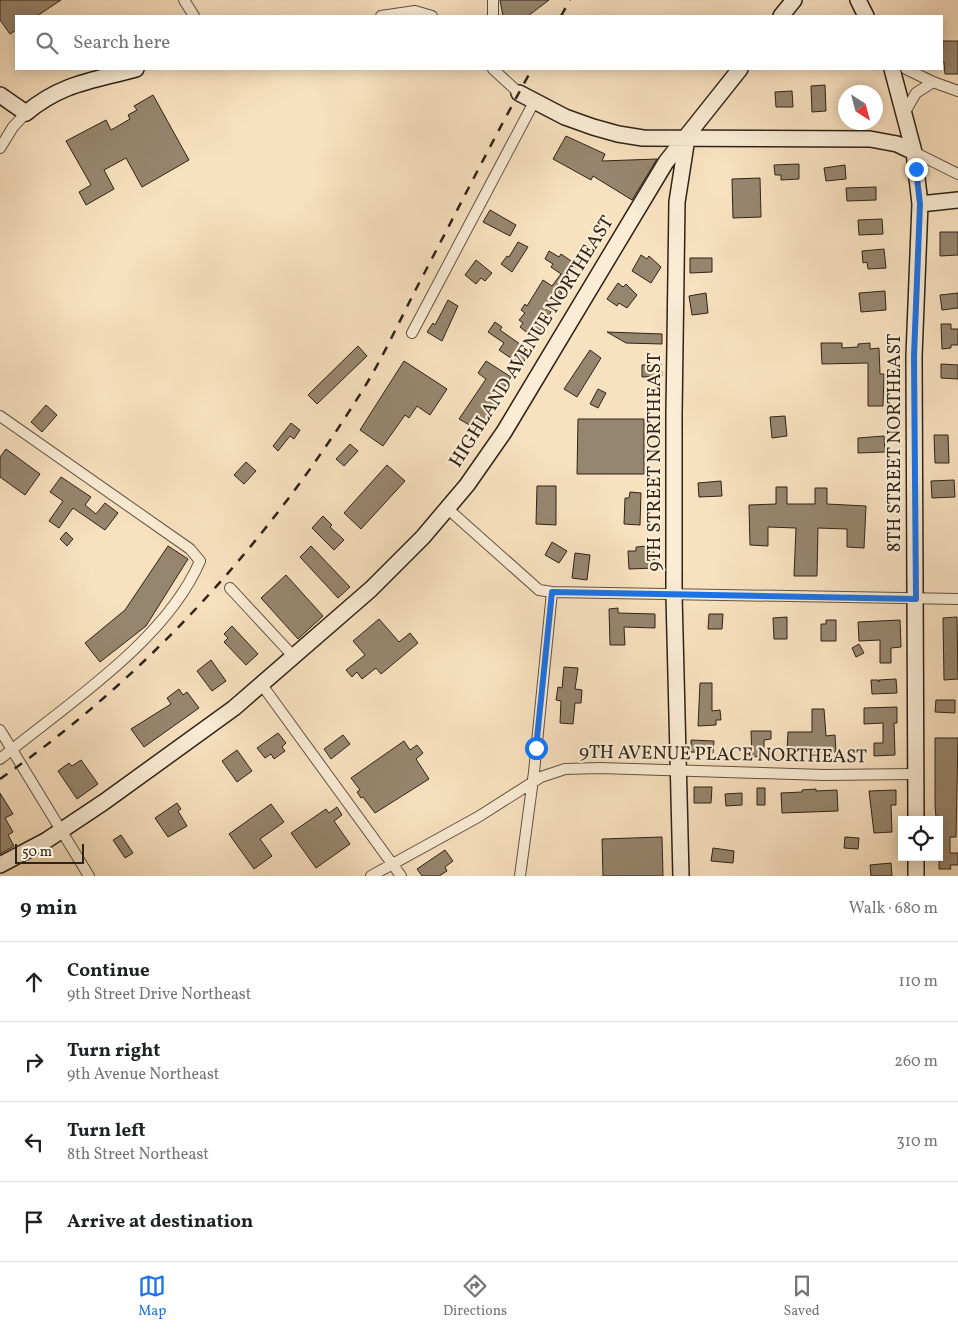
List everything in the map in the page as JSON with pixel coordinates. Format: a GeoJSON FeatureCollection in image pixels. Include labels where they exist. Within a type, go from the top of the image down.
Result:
{"type":"FeatureCollection","features":[{"type":"Feature","properties":{"kind":"main road"},"geometry":{"type":"LineString","coordinates":[[782,15],[794,0]]}},
{"type":"Feature","properties":{"kind":"main road"},"geometry":{"type":"LineString","coordinates":[[858,0],[866,15]]}},
{"type":"Feature","properties":{"kind":"main road"},"geometry":{"type":"LineString","coordinates":[[0,96],[26,113],[44,98],[66,87],[132,70]]}},
{"type":"Feature","properties":{"kind":"main road","name":"HIGHLAND AVENUE NORTHEAST"},"geometry":{"type":"LineString","coordinates":[[0,865],[62,830],[184,746],[262,685],[389,572],[448,509],[504,432],[666,162],[739,70]]}},
{"type":"Feature","properties":{"kind":"main road","name":"8TH STREET NORTHEAST"},"geometry":{"type":"LineString","coordinates":[[892,70],[905,112],[914,152],[920,204],[914,356],[916,816]]}},
{"type":"Feature","properties":{"kind":"main road"},"geometry":{"type":"LineString","coordinates":[[518,93],[565,117],[618,134],[662,139],[870,139],[897,144],[914,152]]}},
{"type":"Feature","properties":{"kind":"main road","name":"9TH STREET NORTHEAST"},"geometry":{"type":"LineString","coordinates":[[681,876],[674,595],[677,202],[687,138]]}},
{"type":"Feature","properties":{"kind":"main road"},"geometry":{"type":"LineString","coordinates":[[920,204],[958,200]]}},
{"type":"Feature","properties":{"kind":"main road"},"geometry":{"type":"LineString","coordinates":[[916,861],[916,876]]}},
{"type":"Feature","properties":{"kind":"street"},"geometry":{"type":"LineString","coordinates":[[184,0],[193,15]]}},
{"type":"Feature","properties":{"kind":"street"},"geometry":{"type":"LineString","coordinates":[[493,0],[494,15]]}},
{"type":"Feature","properties":{"kind":"street"},"geometry":{"type":"LineString","coordinates":[[388,15],[415,11],[429,15]]}},
{"type":"Feature","properties":{"kind":"street"},"geometry":{"type":"LineString","coordinates":[[493,70],[518,93]]}},
{"type":"Feature","properties":{"kind":"street"},"geometry":{"type":"LineString","coordinates":[[908,70],[932,82],[958,91]]}},
{"type":"Feature","properties":{"kind":"street"},"geometry":{"type":"LineString","coordinates":[[905,112],[916,93],[932,82]]}},
{"type":"Feature","properties":{"kind":"street"},"geometry":{"type":"LineString","coordinates":[[412,333],[534,102]]}},
{"type":"Feature","properties":{"kind":"street"},"geometry":{"type":"LineString","coordinates":[[0,148],[26,113]]}},
{"type":"Feature","properties":{"kind":"street"},"geometry":{"type":"LineString","coordinates":[[914,152],[958,174]]}},
{"type":"Feature","properties":{"kind":"street"},"geometry":{"type":"LineString","coordinates":[[0,416],[190,549],[200,561],[193,578],[179,599],[116,666],[0,759]]}},
{"type":"Feature","properties":{"kind":"street"},"geometry":{"type":"LineString","coordinates":[[448,509],[539,590],[552,592],[674,595],[958,599]]}},
{"type":"Feature","properties":{"kind":"street"},"geometry":{"type":"LineString","coordinates":[[230,588],[294,657]]}},
{"type":"Feature","properties":{"kind":"street"},"geometry":{"type":"LineString","coordinates":[[520,876],[533,782],[552,592]]}},
{"type":"Feature","properties":{"kind":"street"},"geometry":{"type":"LineString","coordinates":[[262,685],[401,876]]}},
{"type":"Feature","properties":{"kind":"street"},"geometry":{"type":"LineString","coordinates":[[0,730],[13,748],[89,876]]}},
{"type":"Feature","properties":{"kind":"street","name":"9TH AVENUE PLACE NORTHEAST"},"geometry":{"type":"LineString","coordinates":[[371,876],[478,817],[533,782],[553,772],[571,769],[824,775],[915,774]]}},
{"type":"Feature","properties":{"kind":"building"},"geometry":{"type":"Polygon","coordinates":[[[0,0],[61,0],[38,15],[15,15],[15,31],[10,34],[0,20],[0,0]]]}},
{"type":"Feature","properties":{"kind":"building"},"geometry":{"type":"Polygon","coordinates":[[[500,0],[549,0],[529,15],[503,15],[500,0]]]}},
{"type":"Feature","properties":{"kind":"building"},"geometry":{"type":"Polygon","coordinates":[[[943,41],[958,41],[958,74],[945,74],[943,41]]]}},
{"type":"Feature","properties":{"kind":"building"},"geometry":{"type":"Polygon","coordinates":[[[825,85],[826,111],[812,112],[811,86],[825,85]]]}},
{"type":"Feature","properties":{"kind":"building"},"geometry":{"type":"Polygon","coordinates":[[[792,91],[793,107],[776,107],[775,92],[792,91]]]}},
{"type":"Feature","properties":{"kind":"building"},"geometry":{"type":"Polygon","coordinates":[[[153,95],[189,160],[142,187],[126,158],[104,170],[114,189],[86,205],[79,192],[91,185],[66,141],[106,120],[111,130],[130,119],[128,115],[137,110],[134,106],[153,95]]]}},
{"type":"Feature","properties":{"kind":"building"},"geometry":{"type":"Polygon","coordinates":[[[566,136],[605,154],[602,161],[657,159],[632,200],[593,176],[591,180],[553,159],[566,136]]]}},
{"type":"Feature","properties":{"kind":"building"},"geometry":{"type":"Polygon","coordinates":[[[799,164],[799,179],[781,180],[781,175],[775,175],[774,165],[799,164]]]}},
{"type":"Feature","properties":{"kind":"building"},"geometry":{"type":"Polygon","coordinates":[[[845,165],[846,179],[826,181],[824,168],[845,165]]]}},
{"type":"Feature","properties":{"kind":"building"},"geometry":{"type":"Polygon","coordinates":[[[760,178],[761,217],[733,218],[732,179],[760,178]]]}},
{"type":"Feature","properties":{"kind":"building"},"geometry":{"type":"Polygon","coordinates":[[[876,187],[876,200],[847,201],[846,188],[876,187]]]}},
{"type":"Feature","properties":{"kind":"building"},"geometry":{"type":"Polygon","coordinates":[[[490,210],[516,225],[510,236],[483,222],[490,210]]]}},
{"type":"Feature","properties":{"kind":"building"},"geometry":{"type":"Polygon","coordinates":[[[882,219],[883,234],[859,235],[858,220],[882,219]]]}},
{"type":"Feature","properties":{"kind":"building"},"geometry":{"type":"Polygon","coordinates":[[[940,232],[958,232],[958,255],[940,256],[940,232]]]}},
{"type":"Feature","properties":{"kind":"building"},"geometry":{"type":"Polygon","coordinates":[[[518,242],[528,247],[512,272],[501,264],[507,256],[509,257],[518,242]]]}},
{"type":"Feature","properties":{"kind":"building"},"geometry":{"type":"Polygon","coordinates":[[[884,249],[886,268],[868,269],[867,262],[863,263],[862,251],[884,249]]]}},
{"type":"Feature","properties":{"kind":"building"},"geometry":{"type":"Polygon","coordinates":[[[549,251],[559,257],[561,254],[577,265],[559,290],[562,293],[535,339],[520,327],[523,323],[519,320],[525,313],[521,310],[525,304],[527,306],[543,280],[552,286],[561,274],[551,267],[553,264],[545,259],[549,251]]]}},
{"type":"Feature","properties":{"kind":"building"},"geometry":{"type":"Polygon","coordinates":[[[641,255],[647,259],[649,256],[661,267],[651,283],[632,271],[641,255]]]}},
{"type":"Feature","properties":{"kind":"building"},"geometry":{"type":"Polygon","coordinates":[[[690,258],[712,258],[712,272],[690,273],[690,258]]]}},
{"type":"Feature","properties":{"kind":"building"},"geometry":{"type":"Polygon","coordinates":[[[476,260],[492,273],[485,281],[481,278],[476,284],[465,275],[476,260]]]}},
{"type":"Feature","properties":{"kind":"building"},"geometry":{"type":"Polygon","coordinates":[[[618,283],[623,287],[626,284],[637,295],[627,308],[619,303],[617,306],[607,299],[618,283]]]}},
{"type":"Feature","properties":{"kind":"building"},"geometry":{"type":"Polygon","coordinates":[[[885,291],[886,310],[861,312],[859,293],[885,291]]]}},
{"type":"Feature","properties":{"kind":"building"},"geometry":{"type":"Polygon","coordinates":[[[706,293],[708,313],[692,315],[689,296],[706,293]]]}},
{"type":"Feature","properties":{"kind":"building"},"geometry":{"type":"Polygon","coordinates":[[[958,293],[958,308],[942,310],[940,295],[958,293]]]}},
{"type":"Feature","properties":{"kind":"building"},"geometry":{"type":"Polygon","coordinates":[[[448,300],[458,306],[442,341],[427,332],[433,323],[435,325],[448,300]]]}},
{"type":"Feature","properties":{"kind":"building"},"geometry":{"type":"Polygon","coordinates":[[[495,322],[502,327],[500,330],[527,349],[524,353],[528,356],[521,365],[499,350],[504,343],[488,332],[495,322]]]}},
{"type":"Feature","properties":{"kind":"building"},"geometry":{"type":"Polygon","coordinates":[[[941,324],[951,324],[951,329],[958,329],[958,345],[951,345],[951,348],[942,349],[941,324]]]}},
{"type":"Feature","properties":{"kind":"building"},"geometry":{"type":"Polygon","coordinates":[[[607,332],[662,334],[662,344],[626,343],[607,332]]]}},
{"type":"Feature","properties":{"kind":"building"},"geometry":{"type":"Polygon","coordinates":[[[821,343],[842,343],[842,348],[858,347],[858,344],[870,343],[870,349],[879,348],[880,374],[884,374],[883,406],[868,406],[868,363],[822,364],[821,343]]]}},
{"type":"Feature","properties":{"kind":"building"},"geometry":{"type":"Polygon","coordinates":[[[358,346],[367,356],[317,404],[308,395],[358,346]]]}},
{"type":"Feature","properties":{"kind":"building"},"geometry":{"type":"Polygon","coordinates":[[[590,350],[601,358],[577,397],[564,389],[590,350]]]}},
{"type":"Feature","properties":{"kind":"building"},"geometry":{"type":"Polygon","coordinates":[[[404,361],[447,389],[430,415],[417,406],[409,418],[405,415],[383,446],[360,430],[404,361]]]}},
{"type":"Feature","properties":{"kind":"building"},"geometry":{"type":"Polygon","coordinates":[[[486,361],[511,377],[495,401],[500,404],[495,411],[493,409],[480,431],[459,419],[486,379],[478,373],[486,361]]]}},
{"type":"Feature","properties":{"kind":"building"},"geometry":{"type":"Polygon","coordinates":[[[661,364],[662,376],[642,377],[642,365],[661,364]]]}},
{"type":"Feature","properties":{"kind":"building"},"geometry":{"type":"Polygon","coordinates":[[[941,364],[958,365],[958,379],[941,378],[941,364]]]}},
{"type":"Feature","properties":{"kind":"building"},"geometry":{"type":"Polygon","coordinates":[[[598,389],[606,393],[598,408],[590,404],[598,389]]]}},
{"type":"Feature","properties":{"kind":"building"},"geometry":{"type":"Polygon","coordinates":[[[46,405],[57,415],[42,432],[31,422],[46,405]]]}},
{"type":"Feature","properties":{"kind":"building"},"geometry":{"type":"Polygon","coordinates":[[[785,416],[787,436],[772,438],[770,417],[785,416]]]}},
{"type":"Feature","properties":{"kind":"building"},"geometry":{"type":"Polygon","coordinates":[[[578,419],[644,419],[644,474],[577,474],[578,419]]]}},
{"type":"Feature","properties":{"kind":"building"},"geometry":{"type":"Polygon","coordinates":[[[291,423],[300,430],[294,439],[290,436],[278,451],[273,446],[291,423]]]}},
{"type":"Feature","properties":{"kind":"building"},"geometry":{"type":"Polygon","coordinates":[[[934,435],[948,435],[949,463],[935,463],[934,435]]]}},
{"type":"Feature","properties":{"kind":"building"},"geometry":{"type":"Polygon","coordinates":[[[884,436],[885,452],[858,453],[858,438],[884,436]]]}},
{"type":"Feature","properties":{"kind":"building"},"geometry":{"type":"Polygon","coordinates":[[[350,444],[358,451],[344,466],[336,459],[350,444]]]}},
{"type":"Feature","properties":{"kind":"building"},"geometry":{"type":"Polygon","coordinates":[[[6,449],[40,474],[25,495],[0,477],[0,457],[6,449]]]}},
{"type":"Feature","properties":{"kind":"building"},"geometry":{"type":"Polygon","coordinates":[[[246,462],[256,471],[244,484],[234,475],[246,462]]]}},
{"type":"Feature","properties":{"kind":"building"},"geometry":{"type":"Polygon","coordinates":[[[387,465],[405,481],[361,529],[344,513],[387,465]]]}},
{"type":"Feature","properties":{"kind":"building"},"geometry":{"type":"Polygon","coordinates":[[[61,477],[91,497],[85,505],[96,514],[105,503],[118,513],[105,530],[73,508],[59,528],[49,521],[63,501],[50,492],[61,477]]]}},
{"type":"Feature","properties":{"kind":"building"},"geometry":{"type":"Polygon","coordinates":[[[954,480],[955,497],[932,498],[931,481],[954,480]]]}},
{"type":"Feature","properties":{"kind":"building"},"geometry":{"type":"Polygon","coordinates":[[[721,481],[722,496],[699,497],[698,483],[721,481]]]}},
{"type":"Feature","properties":{"kind":"building"},"geometry":{"type":"Polygon","coordinates":[[[537,486],[556,486],[556,525],[536,524],[537,486]]]}},
{"type":"Feature","properties":{"kind":"building"},"geometry":{"type":"Polygon","coordinates":[[[776,487],[787,487],[787,504],[815,504],[815,488],[827,488],[827,504],[866,506],[864,548],[847,547],[847,529],[818,528],[817,576],[794,576],[796,528],[768,527],[768,546],[750,545],[749,505],[776,504],[776,487]]]}},
{"type":"Feature","properties":{"kind":"building"},"geometry":{"type":"Polygon","coordinates":[[[630,492],[641,493],[640,525],[624,524],[625,498],[629,498],[630,492]]]}},
{"type":"Feature","properties":{"kind":"building"},"geometry":{"type":"Polygon","coordinates":[[[323,516],[332,525],[330,527],[344,540],[334,550],[312,528],[323,516]]]}},
{"type":"Feature","properties":{"kind":"building"},"geometry":{"type":"Polygon","coordinates":[[[66,532],[73,539],[67,546],[60,539],[66,532]]]}},
{"type":"Feature","properties":{"kind":"building"},"geometry":{"type":"Polygon","coordinates":[[[552,542],[567,551],[559,563],[545,555],[552,542]]]}},
{"type":"Feature","properties":{"kind":"building"},"geometry":{"type":"Polygon","coordinates":[[[168,546],[188,559],[146,626],[100,662],[85,643],[125,610],[168,546]]]}},
{"type":"Feature","properties":{"kind":"building"},"geometry":{"type":"Polygon","coordinates":[[[311,546],[350,587],[338,598],[300,557],[311,546]]]}},
{"type":"Feature","properties":{"kind":"building"},"geometry":{"type":"Polygon","coordinates":[[[647,546],[647,552],[654,552],[655,568],[629,569],[628,551],[636,551],[636,547],[647,546]]]}},
{"type":"Feature","properties":{"kind":"building"},"geometry":{"type":"Polygon","coordinates":[[[575,553],[590,555],[587,580],[572,578],[575,553]]]}},
{"type":"Feature","properties":{"kind":"building"},"geometry":{"type":"Polygon","coordinates":[[[286,575],[323,616],[298,639],[261,598],[286,575]]]}},
{"type":"Feature","properties":{"kind":"building"},"geometry":{"type":"Polygon","coordinates":[[[618,608],[618,613],[655,614],[655,628],[624,627],[625,645],[610,645],[609,609],[618,608]]]}},
{"type":"Feature","properties":{"kind":"building"},"geometry":{"type":"Polygon","coordinates":[[[709,614],[723,614],[722,629],[708,629],[709,614]]]}},
{"type":"Feature","properties":{"kind":"building"},"geometry":{"type":"Polygon","coordinates":[[[787,617],[787,639],[774,639],[773,618],[787,617]]]}},
{"type":"Feature","properties":{"kind":"building"},"geometry":{"type":"Polygon","coordinates":[[[957,617],[958,679],[944,680],[943,618],[957,617]]]}},
{"type":"Feature","properties":{"kind":"building"},"geometry":{"type":"Polygon","coordinates":[[[379,619],[399,642],[410,633],[418,643],[381,674],[376,668],[362,679],[357,672],[352,677],[346,670],[365,655],[353,641],[379,619]]]}},
{"type":"Feature","properties":{"kind":"building"},"geometry":{"type":"Polygon","coordinates":[[[826,620],[836,620],[836,641],[821,641],[821,624],[826,624],[826,620]]]}},
{"type":"Feature","properties":{"kind":"building"},"geometry":{"type":"Polygon","coordinates":[[[900,620],[901,647],[891,648],[891,663],[880,663],[880,640],[859,641],[858,622],[900,620]]]}},
{"type":"Feature","properties":{"kind":"building"},"geometry":{"type":"Polygon","coordinates":[[[232,626],[258,654],[246,665],[224,642],[228,638],[224,634],[232,626]]]}},
{"type":"Feature","properties":{"kind":"building"},"geometry":{"type":"Polygon","coordinates":[[[859,644],[864,653],[856,657],[852,648],[859,644]]]}},
{"type":"Feature","properties":{"kind":"building"},"geometry":{"type":"Polygon","coordinates":[[[211,660],[226,681],[212,691],[197,671],[211,660]]]}},
{"type":"Feature","properties":{"kind":"building"},"geometry":{"type":"Polygon","coordinates":[[[564,667],[578,668],[575,689],[582,690],[581,703],[575,703],[573,724],[560,723],[561,701],[556,700],[558,687],[562,688],[564,667]]]}},
{"type":"Feature","properties":{"kind":"building"},"geometry":{"type":"Polygon","coordinates":[[[896,679],[897,693],[872,694],[871,680],[878,680],[879,682],[879,680],[896,679]]]}},
{"type":"Feature","properties":{"kind":"building"},"geometry":{"type":"Polygon","coordinates":[[[700,683],[712,683],[712,711],[720,710],[721,720],[716,720],[716,725],[698,726],[700,683]]]}},
{"type":"Feature","properties":{"kind":"building"},"geometry":{"type":"Polygon","coordinates":[[[179,689],[183,695],[187,692],[199,708],[144,747],[131,729],[171,704],[167,698],[179,689]]]}},
{"type":"Feature","properties":{"kind":"building"},"geometry":{"type":"Polygon","coordinates":[[[936,700],[955,700],[955,713],[935,712],[936,700]]]}},
{"type":"Feature","properties":{"kind":"building"},"geometry":{"type":"Polygon","coordinates":[[[897,707],[897,723],[894,723],[895,755],[874,756],[874,743],[883,743],[883,723],[864,724],[864,708],[897,707]]]}},
{"type":"Feature","properties":{"kind":"building"},"geometry":{"type":"Polygon","coordinates":[[[812,709],[824,709],[826,736],[835,735],[836,752],[787,752],[788,732],[812,732],[812,709]]]}},
{"type":"Feature","properties":{"kind":"building"},"geometry":{"type":"Polygon","coordinates":[[[751,731],[771,731],[771,739],[764,740],[764,756],[752,757],[751,731]]]}},
{"type":"Feature","properties":{"kind":"building"},"geometry":{"type":"Polygon","coordinates":[[[278,733],[286,743],[282,747],[285,751],[274,759],[271,754],[265,758],[257,748],[278,733]]]}},
{"type":"Feature","properties":{"kind":"building"},"geometry":{"type":"Polygon","coordinates":[[[343,735],[350,744],[331,759],[324,749],[343,735]]]}},
{"type":"Feature","properties":{"kind":"building"},"geometry":{"type":"Polygon","coordinates":[[[935,738],[958,738],[956,837],[950,837],[950,853],[958,853],[958,865],[950,865],[951,869],[939,869],[939,861],[943,861],[943,816],[936,816],[935,738]]]}},
{"type":"Feature","properties":{"kind":"building"},"geometry":{"type":"Polygon","coordinates":[[[691,740],[714,741],[713,753],[691,752],[691,740]]]}},
{"type":"Feature","properties":{"kind":"building"},"geometry":{"type":"Polygon","coordinates":[[[404,741],[410,750],[417,745],[423,753],[416,759],[429,779],[375,813],[363,797],[361,798],[357,792],[360,790],[351,778],[404,741]]]}},
{"type":"Feature","properties":{"kind":"building"},"geometry":{"type":"Polygon","coordinates":[[[237,750],[252,771],[237,782],[222,761],[237,750]]]}},
{"type":"Feature","properties":{"kind":"building"},"geometry":{"type":"Polygon","coordinates":[[[81,760],[98,784],[77,799],[58,771],[69,763],[72,766],[81,760]]]}},
{"type":"Feature","properties":{"kind":"building"},"geometry":{"type":"Polygon","coordinates":[[[694,787],[712,787],[711,803],[694,803],[694,787]]]}},
{"type":"Feature","properties":{"kind":"building"},"geometry":{"type":"Polygon","coordinates":[[[757,788],[765,788],[765,805],[757,805],[757,788]]]}},
{"type":"Feature","properties":{"kind":"building"},"geometry":{"type":"Polygon","coordinates":[[[816,789],[816,791],[837,790],[838,811],[782,813],[781,793],[816,789]]]}},
{"type":"Feature","properties":{"kind":"building"},"geometry":{"type":"Polygon","coordinates":[[[896,790],[896,805],[891,805],[892,832],[874,833],[869,791],[896,790]]]}},
{"type":"Feature","properties":{"kind":"building"},"geometry":{"type":"Polygon","coordinates":[[[0,793],[13,814],[5,818],[13,832],[8,835],[14,846],[0,854],[0,793]]]}},
{"type":"Feature","properties":{"kind":"building"},"geometry":{"type":"Polygon","coordinates":[[[742,793],[742,805],[726,806],[725,794],[742,793]]]}},
{"type":"Feature","properties":{"kind":"building"},"geometry":{"type":"Polygon","coordinates":[[[177,803],[181,809],[178,811],[187,826],[168,837],[155,818],[177,803]]]}},
{"type":"Feature","properties":{"kind":"building"},"geometry":{"type":"Polygon","coordinates":[[[271,804],[284,822],[260,839],[272,856],[254,869],[229,834],[271,804]]]}},
{"type":"Feature","properties":{"kind":"building"},"geometry":{"type":"Polygon","coordinates":[[[337,807],[342,815],[334,821],[350,844],[316,868],[291,833],[326,809],[329,813],[337,807]]]}},
{"type":"Feature","properties":{"kind":"building"},"geometry":{"type":"Polygon","coordinates":[[[121,835],[133,853],[125,858],[113,840],[121,835]]]}},
{"type":"Feature","properties":{"kind":"building"},"geometry":{"type":"Polygon","coordinates":[[[662,837],[663,876],[603,876],[602,839],[662,837]]]}},
{"type":"Feature","properties":{"kind":"building"},"geometry":{"type":"Polygon","coordinates":[[[845,837],[859,838],[858,849],[844,848],[845,837]]]}},
{"type":"Feature","properties":{"kind":"building"},"geometry":{"type":"Polygon","coordinates":[[[713,848],[734,851],[733,863],[711,861],[713,848]]]}},
{"type":"Feature","properties":{"kind":"building"},"geometry":{"type":"Polygon","coordinates":[[[445,850],[453,861],[445,867],[447,871],[439,876],[422,876],[417,869],[445,850]]]}},
{"type":"Feature","properties":{"kind":"building"},"geometry":{"type":"Polygon","coordinates":[[[891,863],[892,876],[871,876],[870,865],[891,863]]]}},
{"type":"Feature","properties":{"kind":"railway"},"geometry":{"type":"LineString","coordinates":[[562,15],[570,0]]}},
{"type":"Feature","properties":{"kind":"railway"},"geometry":{"type":"LineString","coordinates":[[0,779],[54,739],[106,696],[155,650],[202,602],[246,552],[288,499],[327,445],[371,376],[531,70]]}},
{"type":"Feature","properties":{"kind":"route"},"geometry":{"type":"LineString","coordinates":[[536,748],[552,592],[916,599],[914,356],[920,204],[916,169]]}}]}
